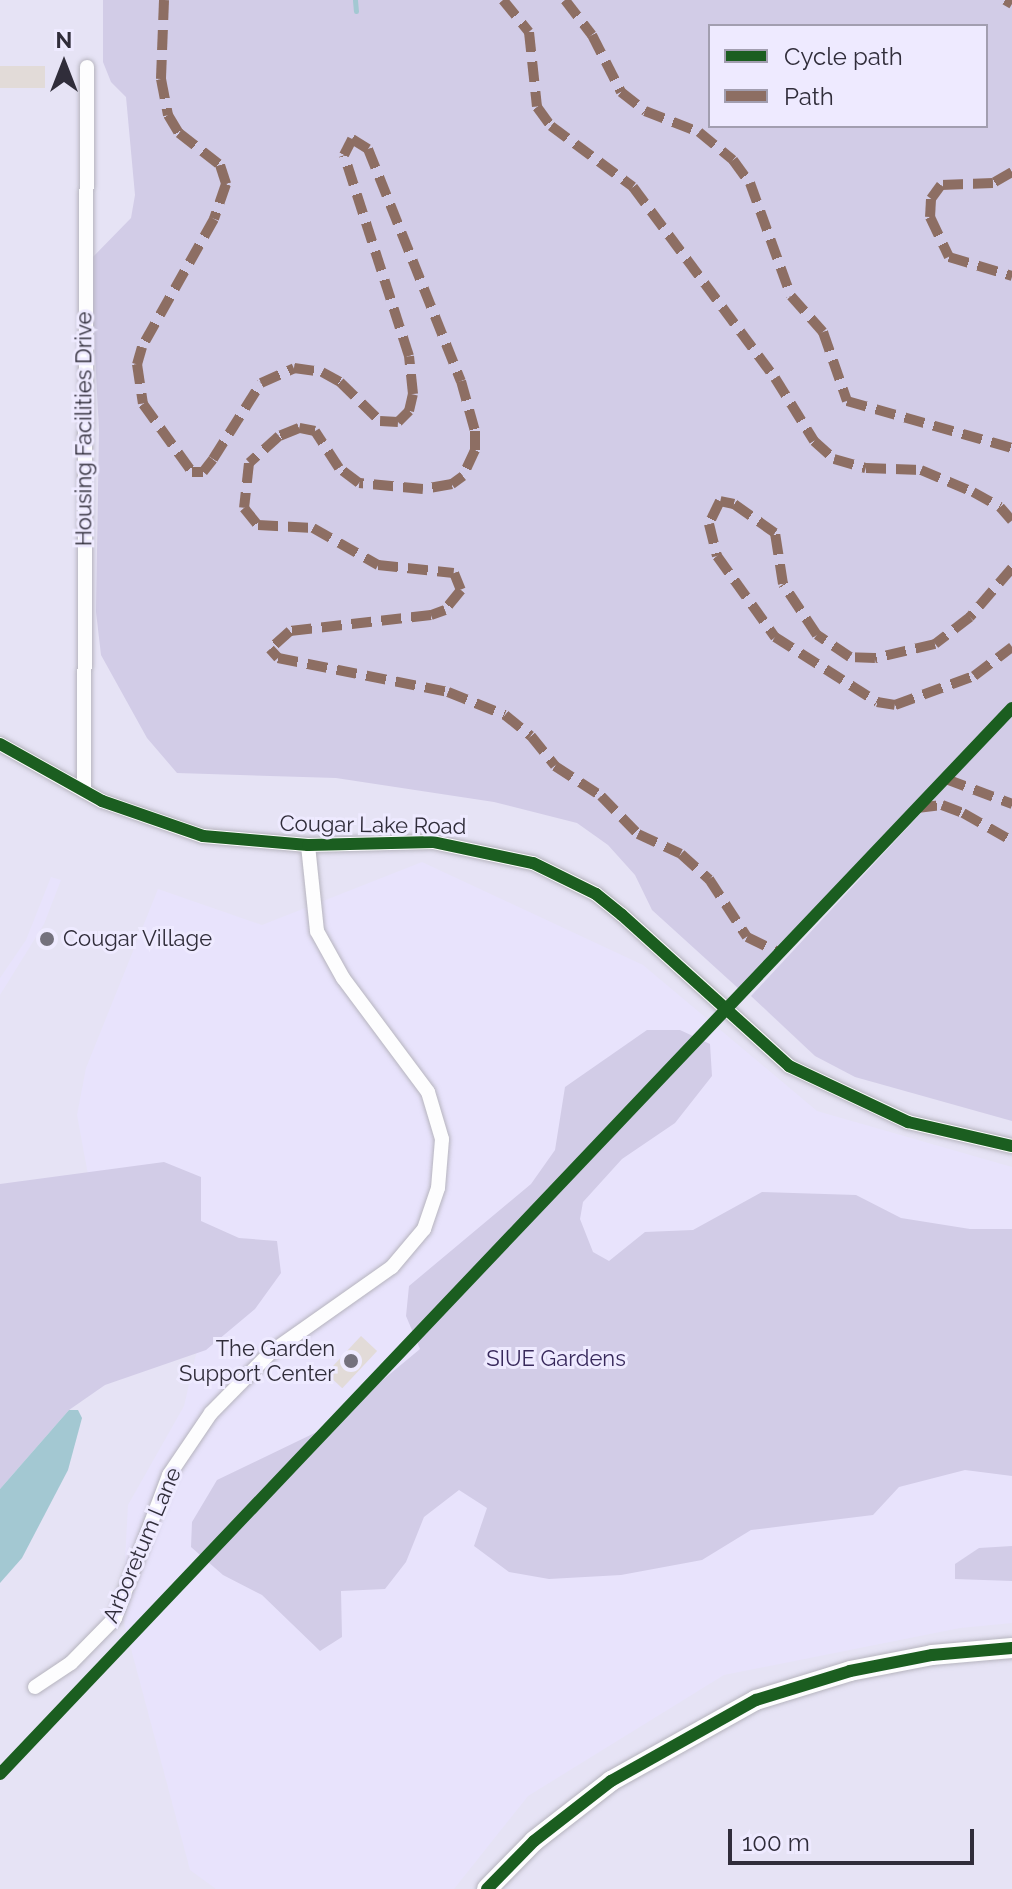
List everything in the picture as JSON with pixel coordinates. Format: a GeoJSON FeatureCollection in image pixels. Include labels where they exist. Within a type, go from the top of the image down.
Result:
{"type":"FeatureCollection","features":[{"type":"Feature","properties":{"kind":"main road"},"geometry":{"type":"LineString","coordinates":[[489,1888],[573,1808],[709,1723],[803,1683],[932,1655],[1012,1648]]}},
{"type":"Feature","properties":{"kind":"main road"},"geometry":{"type":"LineString","coordinates":[[932,1655],[1012,1658]]}},
{"type":"Feature","properties":{"kind":"street","name":"Housing Facilities Drive"},"geometry":{"type":"LineString","coordinates":[[84,791],[87,67]]}},
{"type":"Feature","properties":{"kind":"street","name":"Cougar Lake Road"},"geometry":{"type":"LineString","coordinates":[[0,744],[132,814],[203,836],[308,845],[433,842],[533,863],[596,894],[789,1066],[908,1122],[1012,1146]]}},
{"type":"Feature","properties":{"kind":"street","name":"Arboretum Lane"},"geometry":{"type":"LineString","coordinates":[[35,1687],[71,1663],[115,1618],[169,1475],[211,1413],[270,1353],[392,1267],[424,1229],[433,1202],[442,1139],[428,1092],[343,978],[317,931],[308,845]]}},
{"type":"Feature","properties":{"kind":"shaded area"},"geometry":{"type":"Polygon","coordinates":[[[0,0],[1012,0],[1012,1889],[0,1889],[0,0]]]}},
{"type":"Feature","properties":{"kind":"green space"},"geometry":{"type":"Polygon","coordinates":[[[103,0],[1012,0],[1012,704],[739,989],[652,910],[635,875],[608,845],[577,823],[494,802],[336,778],[177,773],[147,738],[101,655],[96,612],[99,430],[90,260],[131,218],[135,195],[126,97],[111,82],[103,62],[103,0]]]}},
{"type":"Feature","properties":{"kind":"green space"},"geometry":{"type":"Polygon","coordinates":[[[1012,715],[1012,1121],[855,1077],[815,1056],[751,996],[1012,715]]]}},
{"type":"Feature","properties":{"kind":"green space","name":"SIUE Gardens"},"geometry":{"type":"Polygon","coordinates":[[[422,862],[643,965],[817,1111],[1012,1167],[1012,1623],[960,1628],[724,1675],[528,1796],[454,1889],[216,1889],[190,1870],[122,1615],[128,1505],[184,1406],[197,1350],[93,1202],[77,1115],[86,1068],[158,889],[262,925],[422,862]]]}},
{"type":"Feature","properties":{"kind":"green space"},"geometry":{"type":"Polygon","coordinates":[[[51,877],[61,880],[44,924],[0,995],[0,978],[26,940],[51,877]]]}},
{"type":"Feature","properties":{"kind":"green space"},"geometry":{"type":"Polygon","coordinates":[[[647,1030],[680,1030],[710,1044],[712,1076],[675,1123],[622,1159],[583,1202],[580,1219],[593,1252],[609,1261],[645,1232],[693,1230],[762,1192],[856,1195],[901,1218],[970,1229],[1012,1229],[1012,1476],[965,1470],[899,1487],[873,1515],[751,1530],[702,1560],[621,1575],[549,1579],[509,1572],[474,1546],[487,1508],[459,1490],[424,1517],[406,1562],[385,1589],[341,1591],[342,1637],[320,1651],[262,1595],[223,1575],[191,1547],[192,1522],[217,1480],[325,1428],[420,1349],[406,1316],[409,1286],[531,1184],[555,1150],[565,1087],[647,1030]]]}},
{"type":"Feature","properties":{"kind":"green space"},"geometry":{"type":"Polygon","coordinates":[[[164,1162],[201,1177],[201,1221],[239,1238],[277,1241],[281,1273],[255,1309],[206,1350],[105,1385],[69,1410],[0,1489],[0,1184],[164,1162]]]}},
{"type":"Feature","properties":{"kind":"green space"},"geometry":{"type":"Polygon","coordinates":[[[1012,1546],[1012,1581],[955,1579],[955,1564],[979,1548],[1012,1546]]]}},
{"type":"Feature","properties":{"kind":"water"},"geometry":{"type":"Polygon","coordinates":[[[69,1410],[78,1410],[82,1418],[68,1470],[22,1558],[0,1583],[0,1489],[69,1410]]]}},
{"type":"Feature","properties":{"kind":"building"},"geometry":{"type":"Polygon","coordinates":[[[0,66],[45,66],[45,88],[0,88],[0,66]]]}},
{"type":"Feature","properties":{"kind":"building","name":"The Garden Support Center"},"geometry":{"type":"Polygon","coordinates":[[[361,1336],[377,1351],[342,1388],[326,1373],[361,1336]]]}},
{"type":"Feature","properties":{"kind":"waterway"},"geometry":{"type":"LineString","coordinates":[[355,0],[356,11]]}},
{"type":"Feature","properties":{"kind":"marked path"},"geometry":{"type":"LineString","coordinates":[[164,0],[161,79],[168,115],[179,133],[220,165],[226,184],[214,219],[142,347],[137,364],[143,404],[192,472],[203,472],[261,383],[294,368],[322,372],[340,382],[380,421],[398,422],[409,411],[413,394],[409,356],[344,155],[352,139],[368,149],[461,381],[475,431],[475,450],[463,476],[452,484],[423,489],[359,483],[339,468],[315,431],[299,428],[279,436],[249,463],[244,508],[258,525],[313,528],[378,565],[454,573],[461,590],[445,610],[431,615],[290,631],[270,649],[278,658],[448,692],[505,715],[531,736],[555,766],[601,796],[638,834],[681,854],[709,879],[747,937],[780,953]]}},
{"type":"Feature","properties":{"kind":"marked path"},"geometry":{"type":"LineString","coordinates":[[503,0],[529,32],[537,107],[551,126],[633,187],[775,378],[814,441],[834,459],[866,468],[921,470],[1000,507],[1012,521]]}},
{"type":"Feature","properties":{"kind":"marked path"},"geometry":{"type":"LineString","coordinates":[[565,0],[592,35],[621,92],[645,111],[699,132],[733,160],[750,183],[791,296],[823,332],[847,401],[1012,448]]}},
{"type":"Feature","properties":{"kind":"marked path"},"geometry":{"type":"LineString","coordinates":[[1005,0],[1012,4]]}},
{"type":"Feature","properties":{"kind":"marked path"},"geometry":{"type":"LineString","coordinates":[[1012,172],[993,183],[941,185],[931,199],[930,217],[949,257],[1012,276]]}},
{"type":"Feature","properties":{"kind":"marked path"},"geometry":{"type":"LineString","coordinates":[[1012,568],[970,617],[935,644],[875,658],[850,657],[817,635],[783,584],[775,533],[734,504],[720,501],[709,524],[717,556],[775,637],[877,702],[895,705],[974,676],[1012,647]]}},
{"type":"Feature","properties":{"kind":"marked path"},"geometry":{"type":"LineString","coordinates":[[946,779],[1012,804]]}},
{"type":"Feature","properties":{"kind":"marked path"},"geometry":{"type":"LineString","coordinates":[[917,808],[942,805],[963,813],[1012,841]]}},
{"type":"Feature","properties":{"kind":"cycle path"},"geometry":{"type":"LineString","coordinates":[[0,1774],[1012,708]]}},
{"type":"Feature","properties":{"kind":"cycle path"},"geometry":{"type":"LineString","coordinates":[[0,744],[102,801],[203,836],[308,845],[433,842],[533,863],[596,894],[789,1066],[908,1122],[1012,1146]]}},
{"type":"Feature","properties":{"kind":"cycle path"},"geometry":{"type":"LineString","coordinates":[[487,1889],[534,1841],[611,1781],[756,1700],[850,1671],[932,1655],[1012,1648]]}},
{"type":"Feature","properties":{"kind":"place","name":"Cougar Village"},"geometry":{"type":"Point","coordinates":[47,939]}},
{"type":"Feature","properties":{"kind":"place","name":"The Garden Support Center"},"geometry":{"type":"Point","coordinates":[351,1361]}}]}
